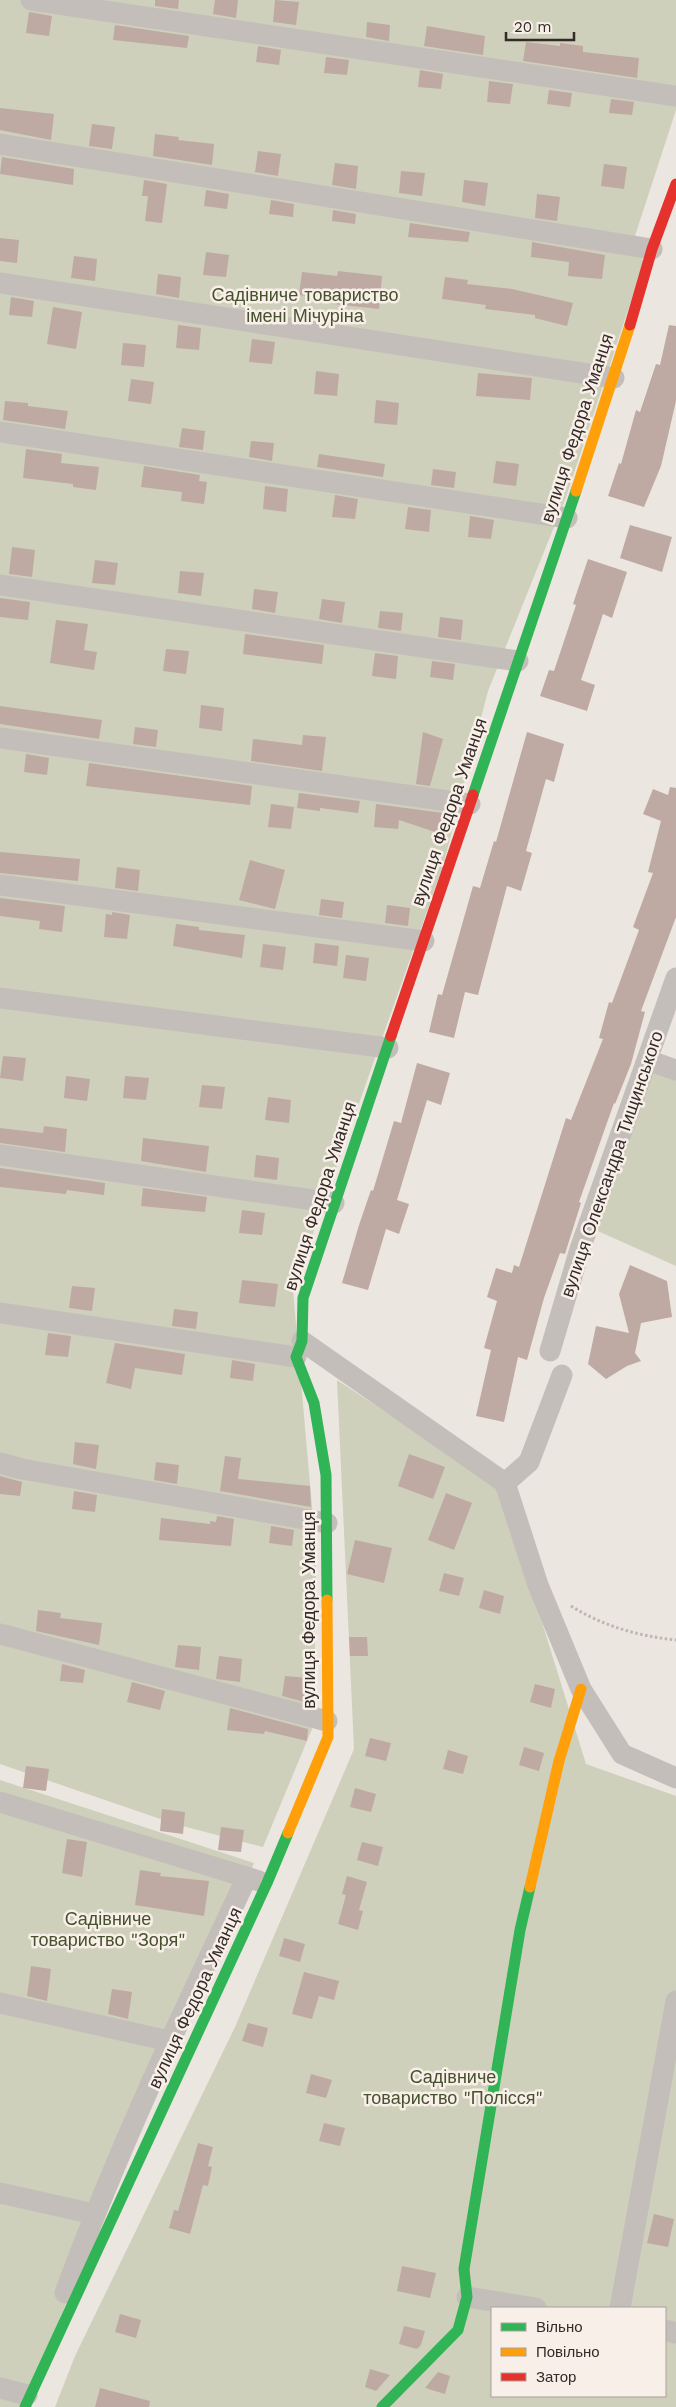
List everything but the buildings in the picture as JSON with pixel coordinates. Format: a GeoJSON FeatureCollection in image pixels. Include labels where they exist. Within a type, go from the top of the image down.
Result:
{"type":"FeatureCollection","features":[{"type":"Feature","properties":{"kind":"street"},"geometry":{"type":"LineString","coordinates":[[31,0],[676,96]]}},
{"type":"Feature","properties":{"kind":"street"},"geometry":{"type":"LineString","coordinates":[[0,144],[652,249]]}},
{"type":"Feature","properties":{"kind":"street","name":"вулиця Федора Уманця"},"geometry":{"type":"LineString","coordinates":[[24,2403],[257,1880],[328,1737],[326,1475],[314,1403],[299,1349],[302,1298],[614,378],[652,249],[676,184]]}},
{"type":"Feature","properties":{"kind":"street"},"geometry":{"type":"LineString","coordinates":[[0,283],[614,378]]}},
{"type":"Feature","properties":{"kind":"street"},"geometry":{"type":"LineString","coordinates":[[0,432],[566,518]]}},
{"type":"Feature","properties":{"kind":"street"},"geometry":{"type":"LineString","coordinates":[[0,585],[518,661]]}},
{"type":"Feature","properties":{"kind":"street"},"geometry":{"type":"LineString","coordinates":[[0,738],[470,804]]}},
{"type":"Feature","properties":{"kind":"street"},"geometry":{"type":"LineString","coordinates":[[0,885],[424,941]]}},
{"type":"Feature","properties":{"kind":"street","name":"вулиця Олександра Тищинського"},"geometry":{"type":"LineString","coordinates":[[550,1351],[580,1249],[676,978]]}},
{"type":"Feature","properties":{"kind":"street"},"geometry":{"type":"LineString","coordinates":[[0,998],[388,1048]]}},
{"type":"Feature","properties":{"kind":"street"},"geometry":{"type":"LineString","coordinates":[[647,1060],[676,1070]]}},
{"type":"Feature","properties":{"kind":"street"},"geometry":{"type":"LineString","coordinates":[[0,1155],[334,1203]]}},
{"type":"Feature","properties":{"kind":"street"},"geometry":{"type":"LineString","coordinates":[[0,1313],[299,1349],[505,1483],[538,1585],[581,1689],[622,1754],[676,1778]]}},
{"type":"Feature","properties":{"kind":"street"},"geometry":{"type":"LineString","coordinates":[[505,1483],[529,1462],[562,1375]]}},
{"type":"Feature","properties":{"kind":"street"},"geometry":{"type":"LineString","coordinates":[[0,1463],[22,1470],[327,1523]]}},
{"type":"Feature","properties":{"kind":"street"},"geometry":{"type":"LineString","coordinates":[[0,1634],[327,1721]]}},
{"type":"Feature","properties":{"kind":"street"},"geometry":{"type":"LineString","coordinates":[[382,2407],[458,2330],[467,2297],[464,2269],[520,1930],[559,1761],[581,1689]]}},
{"type":"Feature","properties":{"kind":"street"},"geometry":{"type":"LineString","coordinates":[[0,1802],[257,1880],[169,2041],[94,2214],[24,2403],[0,2388]]}},
{"type":"Feature","properties":{"kind":"street"},"geometry":{"type":"LineString","coordinates":[[620,2307],[676,2001]]}},
{"type":"Feature","properties":{"kind":"street"},"geometry":{"type":"LineString","coordinates":[[0,2003],[169,2041]]}},
{"type":"Feature","properties":{"kind":"street"},"geometry":{"type":"LineString","coordinates":[[0,2193],[94,2214]]}},
{"type":"Feature","properties":{"kind":"street"},"geometry":{"type":"LineString","coordinates":[[467,2297],[530,2307]]}},
{"type":"Feature","properties":{"kind":"path"},"geometry":{"type":"LineString","coordinates":[[567,1604],[589,1618],[641,1636],[676,1640]]}},
{"type":"Feature","properties":{"kind":"green space","name":"Садівниче товариство імені Мічуріна"},"geometry":{"type":"Polygon","coordinates":[[[0,0],[676,0],[676,110],[634,239],[644,262],[566,497],[488,691],[443,866],[293,1290],[316,1553],[314,1724],[263,1847],[175,1824],[0,1764],[0,0]]]}},
{"type":"Feature","properties":{"kind":"green space"},"geometry":{"type":"Polygon","coordinates":[[[651,1064],[676,1073],[676,1266],[591,1228],[651,1064]]]}},
{"type":"Feature","properties":{"kind":"green space","name":"Садівниче товариство \"Полісся\""},"geometry":{"type":"Polygon","coordinates":[[[337,1380],[500,1487],[586,1764],[676,1796],[676,2407],[55,2407],[75,2356],[235,2027],[354,1749],[337,1380]]]}},
{"type":"Feature","properties":{"kind":"green space","name":"Садівниче товариство \"Зоря\""},"geometry":{"type":"Polygon","coordinates":[[[0,1780],[254,1863],[22,2407],[0,2407],[0,1780]]]}},
{"type":"Feature","properties":{"kind":"traffic: fast"},"geometry":{"type":"LineString","coordinates":[[473,795],[576,491]]}},
{"type":"Feature","properties":{"kind":"traffic: fast"},"geometry":{"type":"LineString","coordinates":[[327,1600],[326,1475],[314,1403],[296,1357],[302,1341],[303,1298],[391,1036]]}},
{"type":"Feature","properties":{"kind":"traffic: fast"},"geometry":{"type":"LineString","coordinates":[[25,2407],[267,1883],[288,1833]]}},
{"type":"Feature","properties":{"kind":"traffic: fast"},"geometry":{"type":"LineString","coordinates":[[382,2407],[458,2330],[467,2297],[464,2269],[520,1930],[530,1887]]}},
{"type":"Feature","properties":{"kind":"traffic: slow"},"geometry":{"type":"LineString","coordinates":[[576,491],[630,325]]}},
{"type":"Feature","properties":{"kind":"traffic: slow"},"geometry":{"type":"LineString","coordinates":[[288,1833],[328,1737],[327,1600]]}},
{"type":"Feature","properties":{"kind":"traffic: slow"},"geometry":{"type":"LineString","coordinates":[[530,1887],[559,1761],[581,1689]]}},
{"type":"Feature","properties":{"kind":"traffic: jam"},"geometry":{"type":"LineString","coordinates":[[630,325],[652,249],[676,184]]}},
{"type":"Feature","properties":{"kind":"traffic: jam"},"geometry":{"type":"LineString","coordinates":[[391,1036],[473,795]]}}]}
